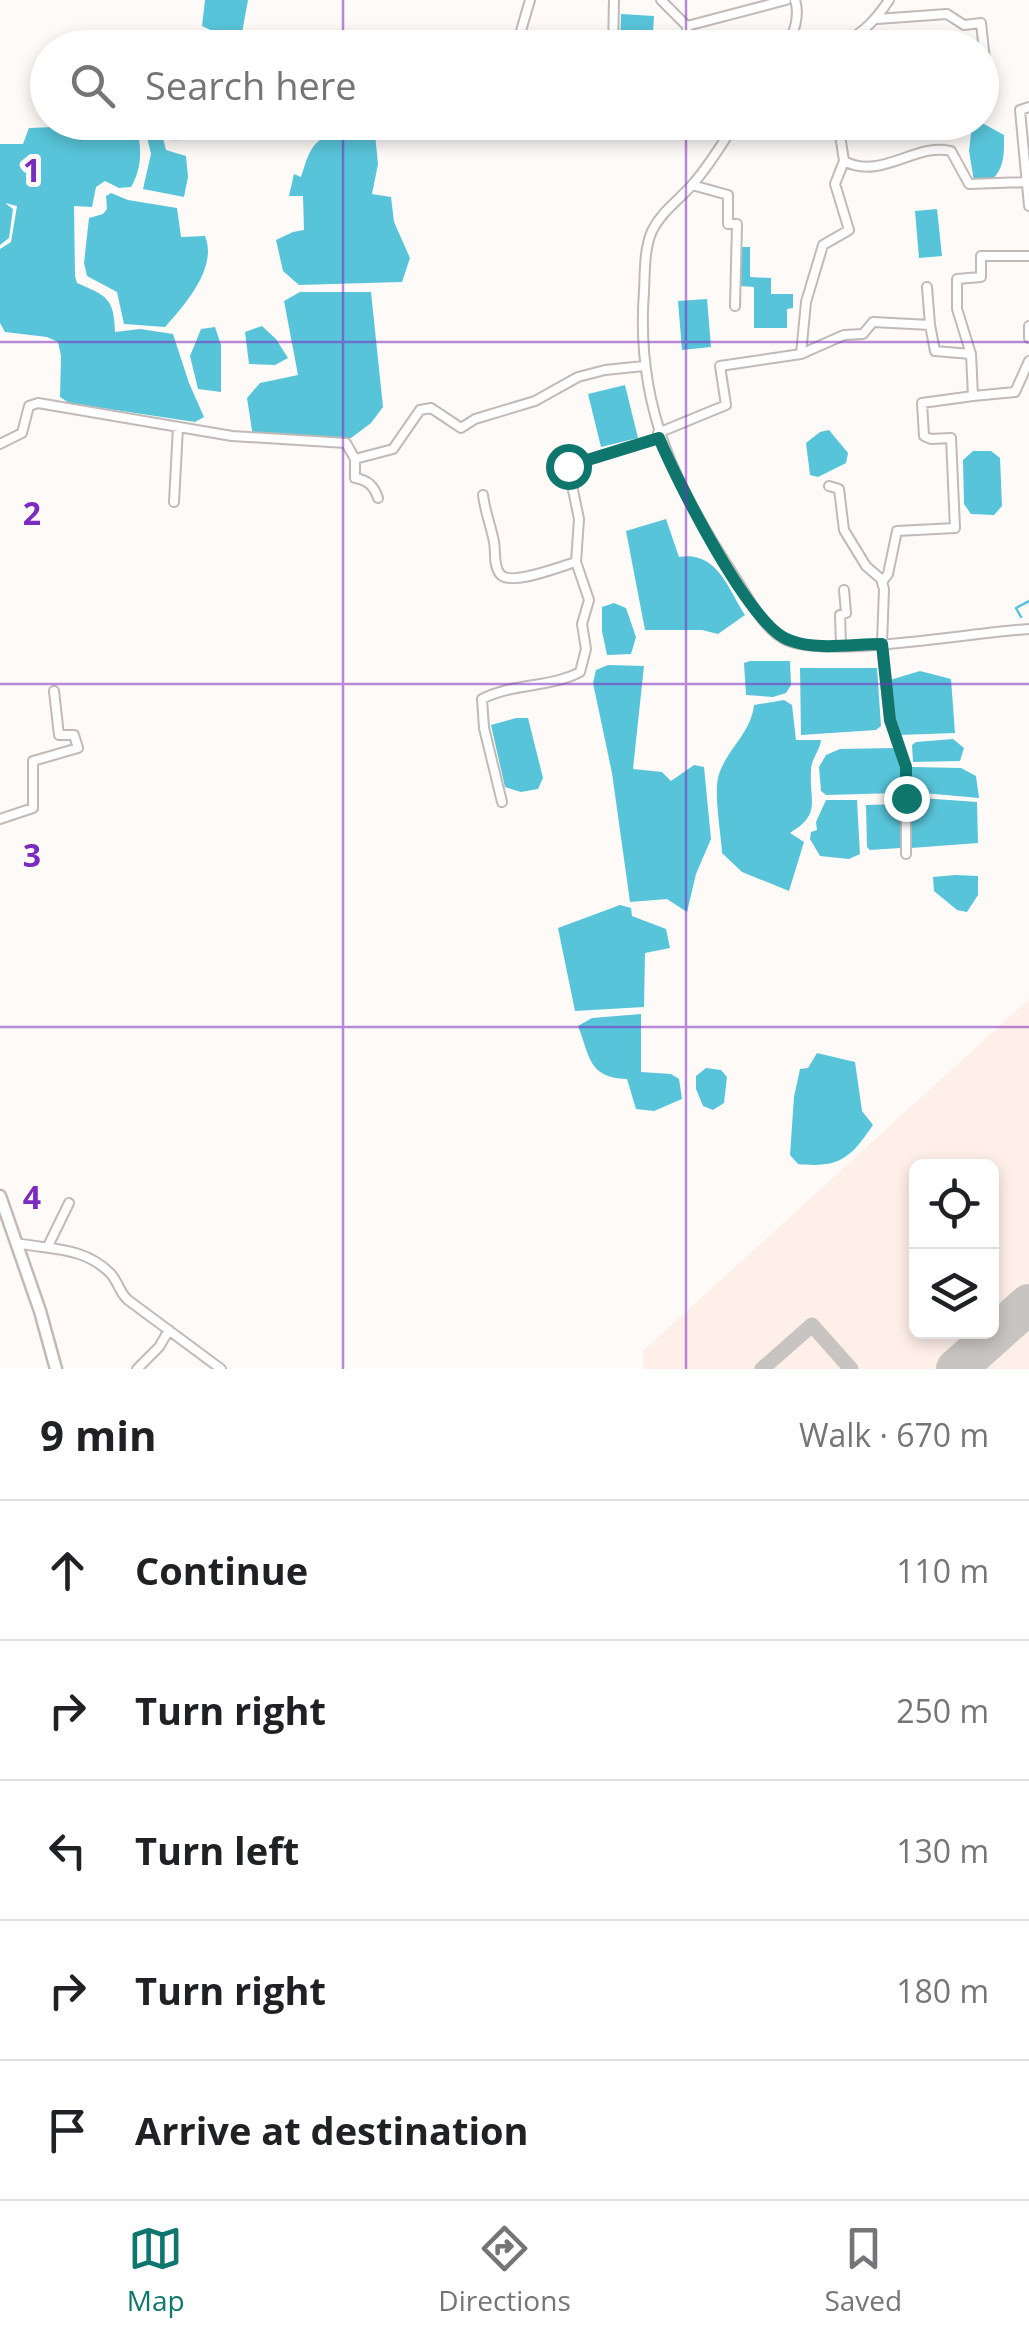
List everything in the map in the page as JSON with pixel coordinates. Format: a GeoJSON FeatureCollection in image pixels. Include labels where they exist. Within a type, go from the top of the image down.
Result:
{"type":"FeatureCollection","features":[{"type":"Feature","properties":{"kind":"main road"},"geometry":{"type":"LineString","coordinates":[[0,1196],[6,1228],[17,1243],[56,1369]]}},
{"type":"Feature","properties":{"kind":"street"},"geometry":{"type":"LineString","coordinates":[[521,30],[530,0]]}},
{"type":"Feature","properties":{"kind":"street"},"geometry":{"type":"LineString","coordinates":[[613,30],[614,0]]}},
{"type":"Feature","properties":{"kind":"street"},"geometry":{"type":"LineString","coordinates":[[661,0],[687,30]]}},
{"type":"Feature","properties":{"kind":"street"},"geometry":{"type":"LineString","coordinates":[[687,26],[786,0]]}},
{"type":"Feature","properties":{"kind":"street"},"geometry":{"type":"LineString","coordinates":[[793,30],[795,0]]}},
{"type":"Feature","properties":{"kind":"street"},"geometry":{"type":"LineString","coordinates":[[863,30],[889,0]]}},
{"type":"Feature","properties":{"kind":"street"},"geometry":{"type":"LineString","coordinates":[[877,18],[948,14],[964,24],[981,23],[982,30]]}},
{"type":"Feature","properties":{"kind":"street"},"geometry":{"type":"LineString","coordinates":[[1029,107],[1020,110],[1029,206]]}},
{"type":"Feature","properties":{"kind":"street"},"geometry":{"type":"LineString","coordinates":[[723,140],[652,232],[642,308],[644,366],[658,436],[704,529],[769,626],[784,640],[811,646],[882,644],[1029,629]]}},
{"type":"Feature","properties":{"kind":"street"},"geometry":{"type":"LineString","coordinates":[[800,354],[806,302],[822,245],[849,230],[836,184],[844,161],[841,140]]}},
{"type":"Feature","properties":{"kind":"street"},"geometry":{"type":"LineString","coordinates":[[844,161],[856,167],[886,166],[941,148],[952,150],[969,184],[1027,182]]}},
{"type":"Feature","properties":{"kind":"street"},"geometry":{"type":"LineString","coordinates":[[692,185],[728,195],[728,224],[737,224],[735,306]]}},
{"type":"Feature","properties":{"kind":"street"},"geometry":{"type":"LineString","coordinates":[[973,396],[970,354],[956,309],[957,279],[982,277],[981,256],[1029,256]]}},
{"type":"Feature","properties":{"kind":"street"},"geometry":{"type":"LineString","coordinates":[[927,287],[935,351],[970,354]]}},
{"type":"Feature","properties":{"kind":"street"},"geometry":{"type":"LineString","coordinates":[[502,802],[484,728],[482,700],[560,682],[580,672],[586,649],[582,624],[589,600],[576,562],[579,519],[568,466],[658,436],[726,406],[720,366],[800,354],[844,335],[863,334],[872,322],[930,325]]}},
{"type":"Feature","properties":{"kind":"street"},"geometry":{"type":"LineString","coordinates":[[1029,326],[1029,338]]}},
{"type":"Feature","properties":{"kind":"street"},"geometry":{"type":"LineString","coordinates":[[906,854],[906,767],[890,720],[882,644],[882,582],[888,574],[898,531],[955,528],[951,438],[924,436],[922,402],[1015,392],[1029,362]]}},
{"type":"Feature","properties":{"kind":"street"},"geometry":{"type":"LineString","coordinates":[[356,459],[394,449],[420,410],[431,408],[460,428],[475,419],[535,401],[578,377],[644,366]]}},
{"type":"Feature","properties":{"kind":"street"},"geometry":{"type":"LineString","coordinates":[[0,444],[22,433],[29,406],[38,402],[232,436],[348,444],[356,459],[355,478],[375,488],[378,498]]}},
{"type":"Feature","properties":{"kind":"street"},"geometry":{"type":"LineString","coordinates":[[174,502],[178,427]]}},
{"type":"Feature","properties":{"kind":"street"},"geometry":{"type":"LineString","coordinates":[[829,486],[838,489],[844,530],[866,566],[882,582]]}},
{"type":"Feature","properties":{"kind":"street"},"geometry":{"type":"LineString","coordinates":[[483,496],[496,566],[502,577],[522,578],[576,562]]}},
{"type":"Feature","properties":{"kind":"street"},"geometry":{"type":"LineString","coordinates":[[841,645],[840,615],[846,613],[844,590]]}},
{"type":"Feature","properties":{"kind":"street"},"geometry":{"type":"LineString","coordinates":[[0,819],[34,806],[33,762],[78,748],[74,734],[59,735],[54,691]]}},
{"type":"Feature","properties":{"kind":"street"},"geometry":{"type":"LineString","coordinates":[[48,1246],[69,1203]]}},
{"type":"Feature","properties":{"kind":"street"},"geometry":{"type":"LineString","coordinates":[[17,1243],[71,1249],[114,1275],[119,1292],[222,1369]]}},
{"type":"Feature","properties":{"kind":"street"},"geometry":{"type":"LineString","coordinates":[[137,1369],[159,1347],[169,1330]]}},
{"type":"Feature","properties":{"kind":"shaded area"},"geometry":{"type":"Polygon","coordinates":[[[1029,999],[1029,1369],[643,1369],[643,1351],[1029,999]]]}},
{"type":"Feature","properties":{"kind":"water"},"geometry":{"type":"Polygon","coordinates":[[[205,0],[248,0],[243,30],[210,30],[202,26],[205,0]]]}},
{"type":"Feature","properties":{"kind":"water"},"geometry":{"type":"Polygon","coordinates":[[[621,14],[654,16],[653,30],[621,30],[621,14]]]}},
{"type":"Feature","properties":{"kind":"water"},"geometry":{"type":"Polygon","coordinates":[[[29,128],[30,140],[139,140],[138,172],[131,187],[119,188],[105,181],[96,187],[92,207],[74,206],[75,276],[77,283],[107,300],[115,332],[140,329],[173,334],[204,417],[195,422],[69,403],[60,397],[58,342],[5,332],[0,323],[0,249],[11,242],[17,206],[5,203],[13,209],[9,238],[0,245],[0,144],[23,144],[29,128]]]}},
{"type":"Feature","properties":{"kind":"water"},"geometry":{"type":"Polygon","coordinates":[[[999,132],[1004,135],[1001,166],[990,182],[974,181],[970,140],[999,140],[999,132]]]}},
{"type":"Feature","properties":{"kind":"water"},"geometry":{"type":"Polygon","coordinates":[[[148,140],[164,140],[166,150],[186,156],[188,177],[184,197],[143,189],[151,154],[148,140]]]}},
{"type":"Feature","properties":{"kind":"water"},"geometry":{"type":"Polygon","coordinates":[[[321,140],[376,140],[378,164],[372,194],[391,197],[394,222],[410,258],[402,282],[299,285],[283,271],[276,240],[304,230],[303,196],[289,196],[294,174],[301,177],[321,140]]]}},
{"type":"Feature","properties":{"kind":"water"},"geometry":{"type":"Polygon","coordinates":[[[111,193],[128,200],[177,208],[181,237],[205,236],[208,248],[203,273],[190,297],[165,327],[124,324],[117,292],[87,276],[84,263],[89,218],[103,214],[107,209],[106,196],[111,193]]]}},
{"type":"Feature","properties":{"kind":"water"},"geometry":{"type":"Polygon","coordinates":[[[937,209],[942,256],[919,258],[915,211],[937,209]]]}},
{"type":"Feature","properties":{"kind":"water"},"geometry":{"type":"Polygon","coordinates":[[[739,247],[750,247],[750,277],[771,278],[771,294],[793,294],[793,308],[787,309],[787,328],[754,328],[754,287],[739,286],[739,247]]]}},
{"type":"Feature","properties":{"kind":"water"},"geometry":{"type":"Polygon","coordinates":[[[300,292],[371,292],[383,407],[371,423],[351,438],[253,437],[247,398],[260,383],[298,375],[284,301],[300,292]]]}},
{"type":"Feature","properties":{"kind":"water"},"geometry":{"type":"Polygon","coordinates":[[[707,299],[711,347],[682,350],[678,301],[707,299]]]}},
{"type":"Feature","properties":{"kind":"water"},"geometry":{"type":"Polygon","coordinates":[[[262,326],[288,358],[275,365],[249,364],[245,332],[262,326]]]}},
{"type":"Feature","properties":{"kind":"water"},"geometry":{"type":"Polygon","coordinates":[[[215,327],[221,345],[221,392],[198,389],[190,356],[201,329],[215,327]]]}},
{"type":"Feature","properties":{"kind":"water"},"geometry":{"type":"Polygon","coordinates":[[[625,385],[638,438],[601,447],[588,394],[625,385]]]}},
{"type":"Feature","properties":{"kind":"water"},"geometry":{"type":"Polygon","coordinates":[[[829,430],[848,453],[846,463],[818,477],[810,475],[806,443],[829,430]]]}},
{"type":"Feature","properties":{"kind":"water"},"geometry":{"type":"Polygon","coordinates":[[[973,451],[991,451],[1000,458],[1002,506],[994,515],[971,514],[964,504],[963,460],[973,451]]]}},
{"type":"Feature","properties":{"kind":"water"},"geometry":{"type":"Polygon","coordinates":[[[666,519],[679,557],[692,557],[712,565],[745,615],[718,634],[702,630],[645,630],[626,531],[666,519]]]}},
{"type":"Feature","properties":{"kind":"water"},"geometry":{"type":"Polygon","coordinates":[[[614,603],[626,608],[636,637],[631,654],[607,655],[602,607],[614,603]]]}},
{"type":"Feature","properties":{"kind":"water"},"geometry":{"type":"Polygon","coordinates":[[[790,661],[791,685],[786,693],[773,697],[746,695],[744,663],[790,661]]]}},
{"type":"Feature","properties":{"kind":"water"},"geometry":{"type":"Polygon","coordinates":[[[608,665],[644,666],[633,769],[662,772],[671,781],[694,765],[704,767],[711,839],[696,874],[687,912],[667,899],[630,902],[612,773],[593,683],[596,670],[608,665]]]}},
{"type":"Feature","properties":{"kind":"water"},"geometry":{"type":"Polygon","coordinates":[[[800,668],[877,668],[881,726],[876,730],[801,735],[800,668]]]}},
{"type":"Feature","properties":{"kind":"water"},"geometry":{"type":"Polygon","coordinates":[[[920,671],[951,679],[955,733],[900,735],[892,712],[890,680],[920,671]]]}},
{"type":"Feature","properties":{"kind":"water"},"geometry":{"type":"Polygon","coordinates":[[[784,700],[792,705],[796,740],[821,740],[811,766],[810,813],[790,833],[804,842],[789,891],[742,872],[722,853],[717,801],[719,774],[749,724],[754,705],[784,700]]]}},
{"type":"Feature","properties":{"kind":"water"},"geometry":{"type":"Polygon","coordinates":[[[528,718],[543,778],[538,789],[521,792],[505,787],[491,725],[528,718]]]}},
{"type":"Feature","properties":{"kind":"water"},"geometry":{"type":"Polygon","coordinates":[[[953,739],[964,748],[960,761],[913,762],[912,745],[916,742],[953,739]]]}},
{"type":"Feature","properties":{"kind":"water"},"geometry":{"type":"Polygon","coordinates":[[[895,748],[901,773],[898,793],[826,795],[821,791],[819,767],[826,755],[840,749],[895,748]]]}},
{"type":"Feature","properties":{"kind":"water"},"geometry":{"type":"Polygon","coordinates":[[[912,767],[961,768],[976,776],[979,798],[912,792],[912,767]]]}},
{"type":"Feature","properties":{"kind":"water"},"geometry":{"type":"Polygon","coordinates":[[[907,797],[977,802],[978,843],[911,848],[907,797]]]}},
{"type":"Feature","properties":{"kind":"water"},"geometry":{"type":"Polygon","coordinates":[[[826,800],[857,800],[860,854],[849,859],[820,856],[810,839],[811,832],[817,830],[816,822],[826,800]]]}},
{"type":"Feature","properties":{"kind":"water"},"geometry":{"type":"Polygon","coordinates":[[[900,804],[900,848],[870,850],[866,805],[900,804]]]}},
{"type":"Feature","properties":{"kind":"water"},"geometry":{"type":"Polygon","coordinates":[[[978,876],[978,895],[967,912],[957,910],[934,891],[933,877],[978,876]]]}},
{"type":"Feature","properties":{"kind":"water"},"geometry":{"type":"Polygon","coordinates":[[[620,905],[631,908],[632,916],[666,929],[670,948],[645,953],[644,1007],[575,1011],[558,928],[620,905]]]}},
{"type":"Feature","properties":{"kind":"water"},"geometry":{"type":"Polygon","coordinates":[[[641,1014],[641,1072],[671,1074],[679,1079],[682,1099],[654,1111],[636,1109],[627,1079],[598,1070],[588,1056],[578,1026],[592,1018],[641,1014]]]}},
{"type":"Feature","properties":{"kind":"water"},"geometry":{"type":"Polygon","coordinates":[[[817,1053],[855,1062],[862,1111],[873,1125],[842,1159],[798,1164],[790,1155],[794,1097],[800,1069],[808,1068],[817,1053]]]}},
{"type":"Feature","properties":{"kind":"water"},"geometry":{"type":"Polygon","coordinates":[[[706,1068],[721,1070],[727,1077],[724,1103],[713,1110],[703,1106],[696,1089],[696,1076],[706,1068]]]}},
{"type":"Feature","properties":{"kind":"waterway"},"geometry":{"type":"LineString","coordinates":[[1021,617],[1016,608],[1029,601]]}},
{"type":"Feature","properties":{"kind":"taxiway"},"geometry":{"type":"LineString","coordinates":[[762,1369],[812,1325],[851,1369]]}},
{"type":"Feature","properties":{"kind":"runway"},"geometry":{"type":"LineString","coordinates":[[956,1369],[1029,1304]]}},
{"type":"Feature","properties":{"kind":"route"},"geometry":{"type":"LineString","coordinates":[[568,466],[659,438],[704,529],[756,609],[784,640],[811,646],[882,644],[890,720],[906,767],[906,798]]}}]}
